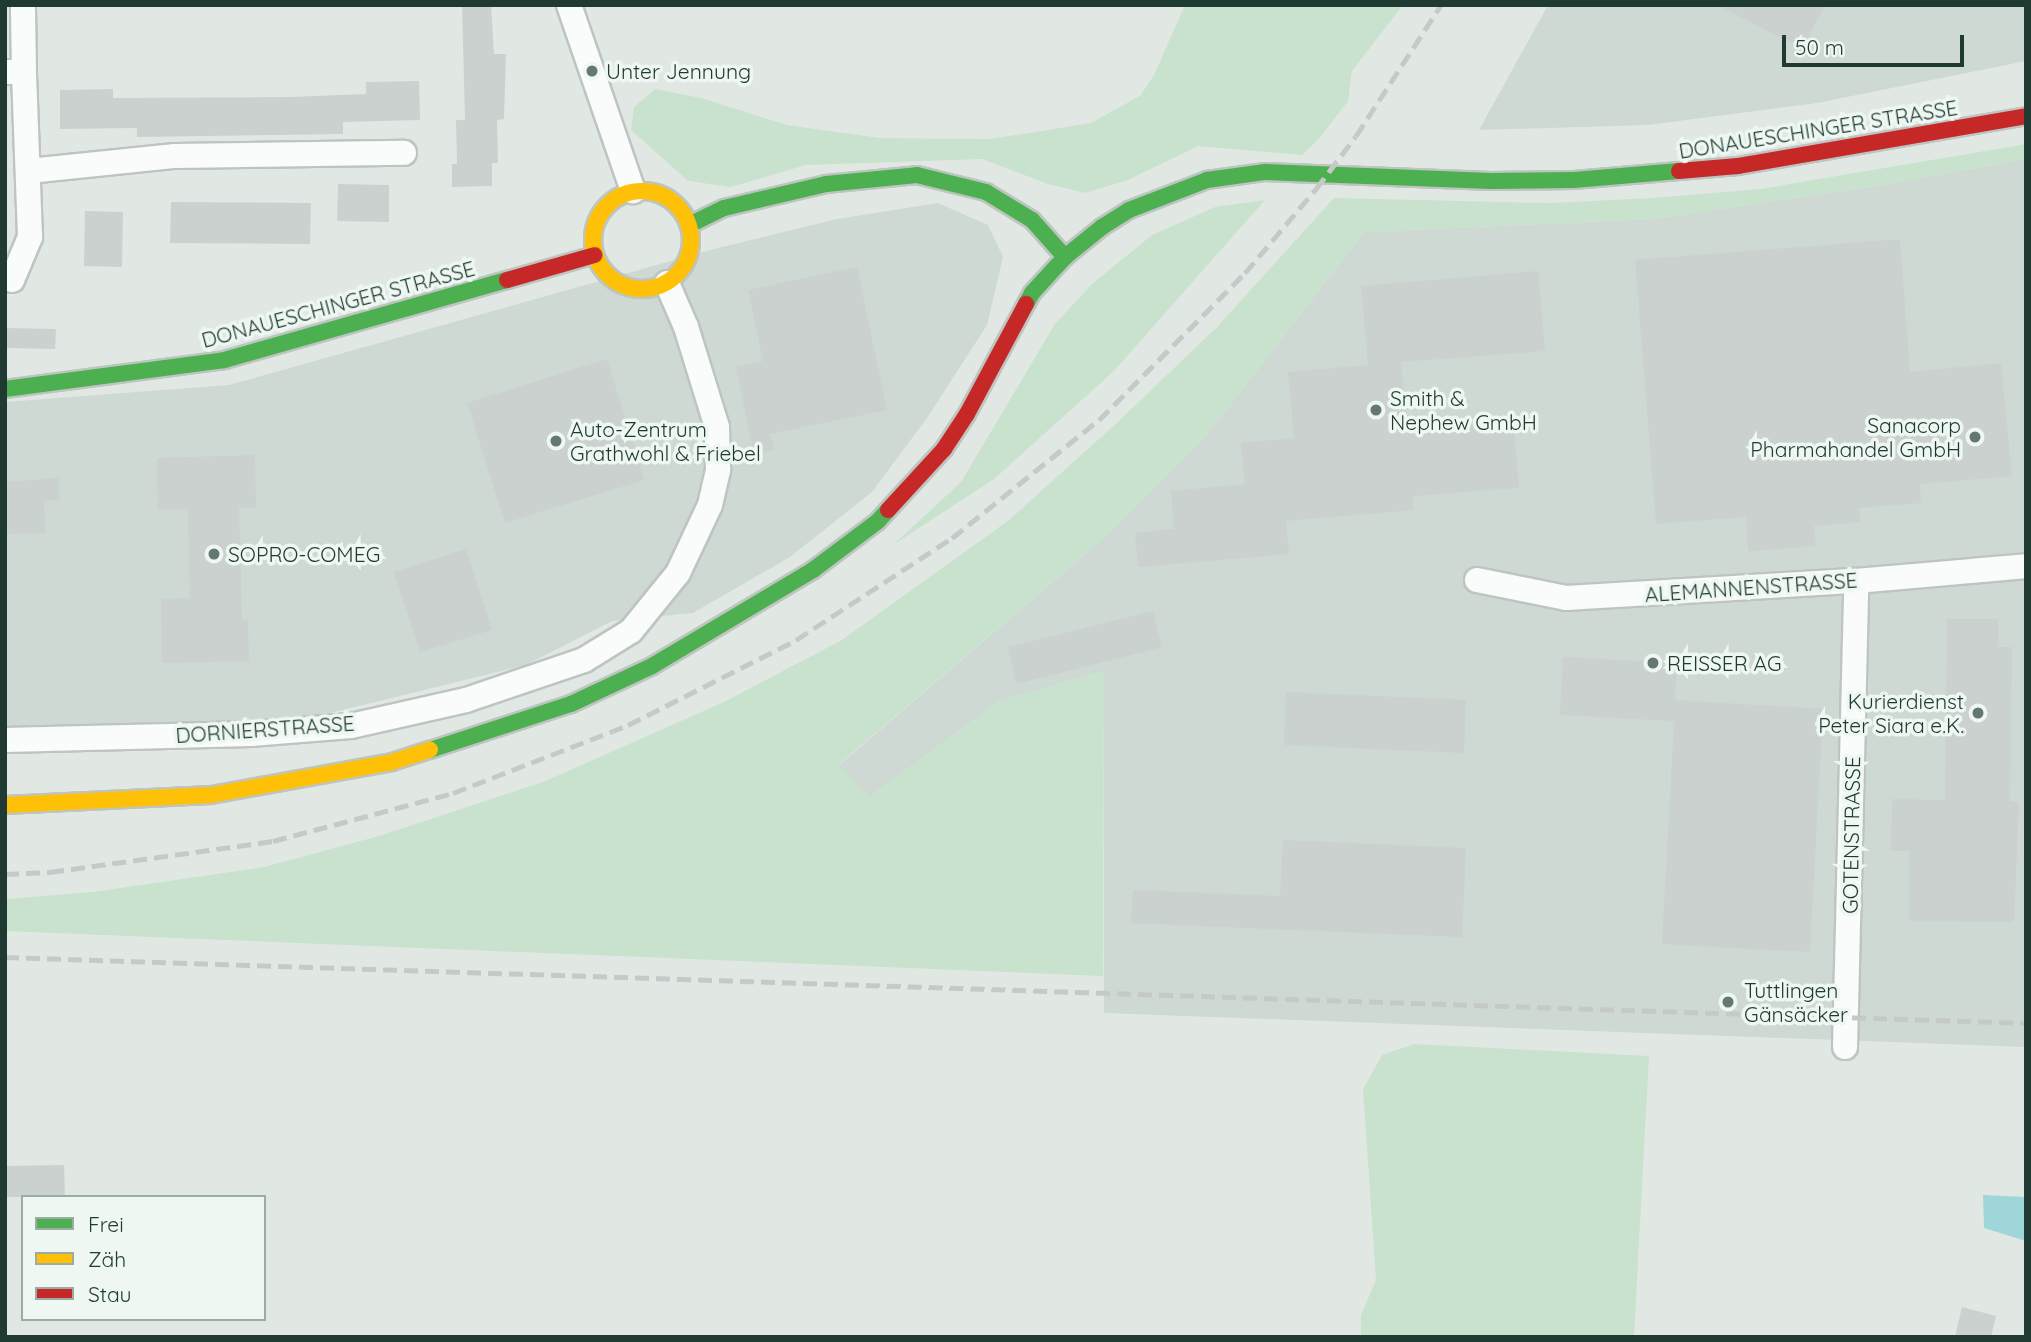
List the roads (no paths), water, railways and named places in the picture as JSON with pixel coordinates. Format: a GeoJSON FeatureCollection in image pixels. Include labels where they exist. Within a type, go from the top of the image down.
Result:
{"type":"FeatureCollection","features":[{"type":"Feature","properties":{"kind":"main road","name":"DONAUESCHINGER STRASSE"},"geometry":{"type":"LineString","coordinates":[[5,805],[211,795],[392,762],[571,704],[652,666],[813,570],[877,522],[944,449],[967,414],[1032,293],[1065,257],[1102,227],[1129,210],[1207,180],[1236,175],[1303,173],[1491,181],[1574,180],[1738,166],[1901,140],[2026,116]]}},
{"type":"Feature","properties":{"kind":"main road"},"geometry":{"type":"LineString","coordinates":[[689,225],[724,208],[826,184],[917,175],[986,192],[1032,220],[1065,257]]}},
{"type":"Feature","properties":{"kind":"main road"},"geometry":{"type":"LineString","coordinates":[[633,191],[652,192],[668,199],[681,210],[689,225],[688,256],[680,271],[667,283],[649,289],[632,288],[616,282],[603,271],[595,255],[592,240],[595,223],[604,208],[617,197],[633,191]]}},
{"type":"Feature","properties":{"kind":"main road","name":"DONAUESCHINGER STRASSE"},"geometry":{"type":"LineString","coordinates":[[5,388],[224,360],[595,255]]}},
{"type":"Feature","properties":{"kind":"street"},"geometry":{"type":"LineString","coordinates":[[12,280],[30,237],[29,172],[15,72],[23,5]]}},
{"type":"Feature","properties":{"kind":"street"},"geometry":{"type":"LineString","coordinates":[[569,5],[633,191]]}},
{"type":"Feature","properties":{"kind":"street"},"geometry":{"type":"LineString","coordinates":[[29,172],[175,156],[404,153]]}},
{"type":"Feature","properties":{"kind":"street","name":"DORNIERSTRASSE"},"geometry":{"type":"LineString","coordinates":[[5,740],[251,734],[351,726],[466,700],[584,660],[631,631],[678,573],[710,505],[718,469],[716,427],[686,327],[667,283]]}},
{"type":"Feature","properties":{"kind":"street","name":"ALEMANNENSTRASSE"},"geometry":{"type":"LineString","coordinates":[[1477,580],[1566,598],[1856,581],[2026,566]]}},
{"type":"Feature","properties":{"kind":"street","name":"GOTENSTRASSE"},"geometry":{"type":"LineString","coordinates":[[1845,1047],[1856,581]]}},
{"type":"Feature","properties":{"kind":"water"},"geometry":{"type":"Polygon","coordinates":[[[1983,1195],[2026,1197],[2026,1241],[1984,1228],[1983,1195]]]}},
{"type":"Feature","properties":{"kind":"railway"},"geometry":{"type":"LineString","coordinates":[[5,874],[50,872],[273,841],[453,793],[628,725],[796,640],[952,538],[1099,420],[1245,273],[1316,189],[1356,136],[1441,5]]}},
{"type":"Feature","properties":{"kind":"railway"},"geometry":{"type":"LineString","coordinates":[[5,957],[2026,1023]]}},
{"type":"Feature","properties":{"kind":"place","name":"Unter Jennung"},"geometry":{"type":"Point","coordinates":[592,71]}},
{"type":"Feature","properties":{"kind":"place","name":"Smith & Nephew GmbH"},"geometry":{"type":"Point","coordinates":[1376,410]}},
{"type":"Feature","properties":{"kind":"place","name":"Sanacorp Pharmahandel GmbH"},"geometry":{"type":"Point","coordinates":[1975,437]}},
{"type":"Feature","properties":{"kind":"place","name":"Auto-Zentrum Grathwohl & Friebel"},"geometry":{"type":"Point","coordinates":[556,441]}},
{"type":"Feature","properties":{"kind":"place","name":"SOPRO-COMEG"},"geometry":{"type":"Point","coordinates":[214,554]}},
{"type":"Feature","properties":{"kind":"place","name":"REISSER AG"},"geometry":{"type":"Point","coordinates":[1653,663]}},
{"type":"Feature","properties":{"kind":"place","name":"Kurierdienst Peter Siara e.K."},"geometry":{"type":"Point","coordinates":[1978,713]}},
{"type":"Feature","properties":{"kind":"place","name":"Tuttlingen Gänsäcker"},"geometry":{"type":"Point","coordinates":[1728,1002]}}]}
